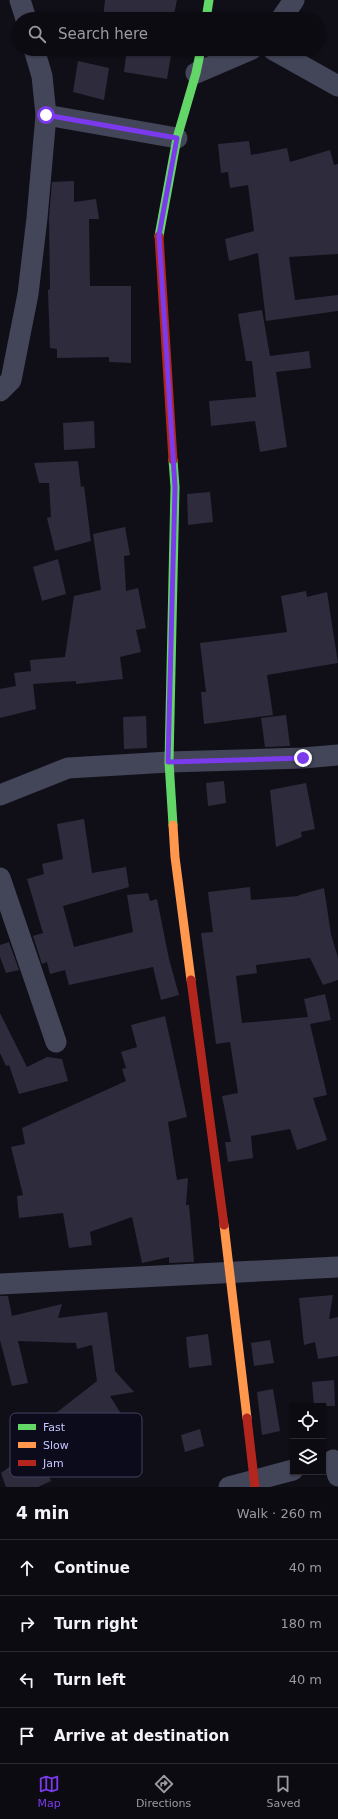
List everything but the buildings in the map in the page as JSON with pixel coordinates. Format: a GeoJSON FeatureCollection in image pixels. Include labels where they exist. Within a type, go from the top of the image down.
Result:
{"type":"FeatureCollection","features":[{"type":"Feature","properties":{"kind":"street"},"geometry":{"type":"LineString","coordinates":[[20,0],[24,12]]}},
{"type":"Feature","properties":{"kind":"street"},"geometry":{"type":"LineString","coordinates":[[207,12],[209,0]]}},
{"type":"Feature","properties":{"kind":"street"},"geometry":{"type":"LineString","coordinates":[[286,12],[294,0]]}},
{"type":"Feature","properties":{"kind":"street"},"geometry":{"type":"LineString","coordinates":[[0,391],[11,380],[28,294],[37,218],[46,115],[42,76],[36,56]]}},
{"type":"Feature","properties":{"kind":"street"},"geometry":{"type":"LineString","coordinates":[[200,56],[177,138],[159,235],[175,487],[168,762],[175,857],[230,1272],[254,1485]]}},
{"type":"Feature","properties":{"kind":"street"},"geometry":{"type":"LineString","coordinates":[[196,73],[236,56]]}},
{"type":"Feature","properties":{"kind":"street"},"geometry":{"type":"LineString","coordinates":[[284,56],[338,86]]}},
{"type":"Feature","properties":{"kind":"street"},"geometry":{"type":"LineString","coordinates":[[46,115],[177,138]]}},
{"type":"Feature","properties":{"kind":"street"},"geometry":{"type":"LineString","coordinates":[[0,795],[68,768],[168,762],[303,758],[338,755]]}},
{"type":"Feature","properties":{"kind":"street"},"geometry":{"type":"LineString","coordinates":[[0,878],[56,1042]]}},
{"type":"Feature","properties":{"kind":"street"},"geometry":{"type":"LineString","coordinates":[[0,1284],[338,1267]]}},
{"type":"Feature","properties":{"kind":"street"},"geometry":{"type":"LineString","coordinates":[[229,1487],[254,1485],[290,1471]]}},
{"type":"Feature","properties":{"kind":"traffic: fast"},"geometry":{"type":"LineString","coordinates":[[207,12],[209,0]]}},
{"type":"Feature","properties":{"kind":"traffic: fast"},"geometry":{"type":"LineString","coordinates":[[159,236],[177,138],[200,56]]}},
{"type":"Feature","properties":{"kind":"traffic: fast"},"geometry":{"type":"LineString","coordinates":[[173,460],[175,487],[169,762],[173,825]]}},
{"type":"Feature","properties":{"kind":"traffic: slow"},"geometry":{"type":"LineString","coordinates":[[173,825],[175,857],[191,980]]}},
{"type":"Feature","properties":{"kind":"traffic: slow"},"geometry":{"type":"LineString","coordinates":[[224,1225],[247,1418]]}},
{"type":"Feature","properties":{"kind":"traffic: jam"},"geometry":{"type":"LineString","coordinates":[[159,236],[173,460]]}},
{"type":"Feature","properties":{"kind":"traffic: jam"},"geometry":{"type":"LineString","coordinates":[[191,980],[224,1225]]}},
{"type":"Feature","properties":{"kind":"traffic: jam"},"geometry":{"type":"LineString","coordinates":[[247,1418],[255,1487]]}},
{"type":"Feature","properties":{"kind":"route"},"geometry":{"type":"LineString","coordinates":[[46,115],[177,138],[159,235],[175,487],[168,762],[303,758]]}}]}
